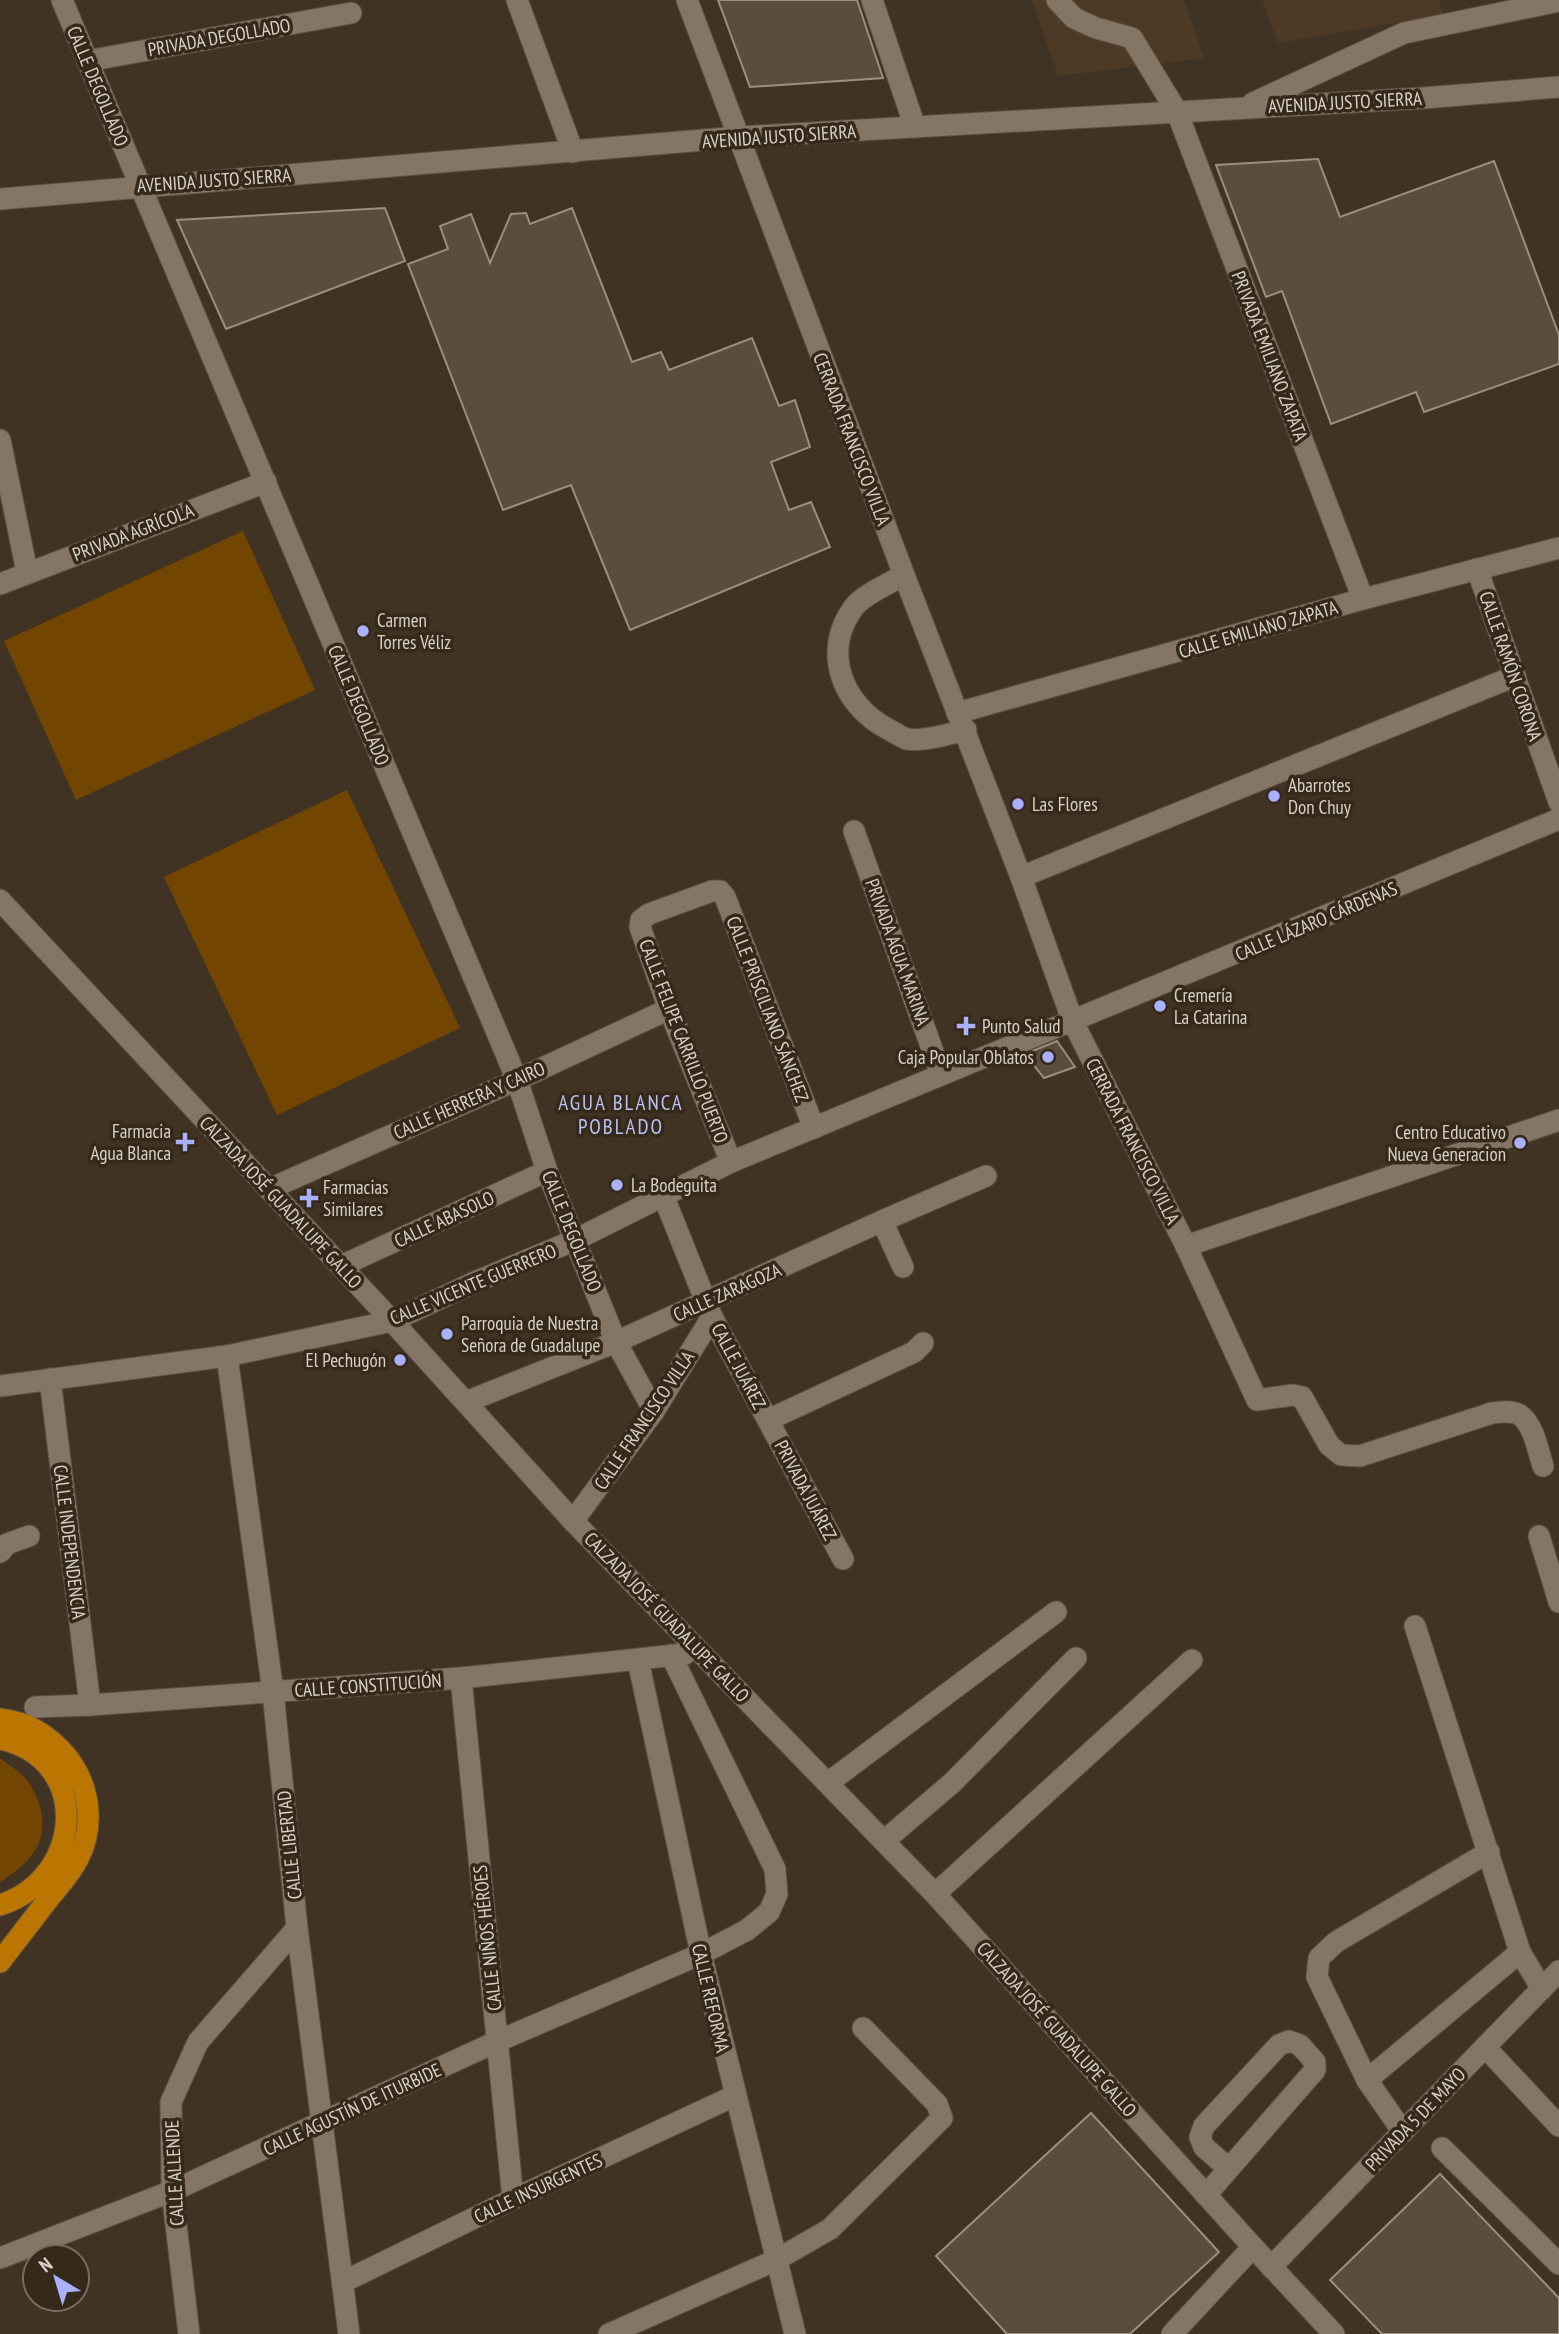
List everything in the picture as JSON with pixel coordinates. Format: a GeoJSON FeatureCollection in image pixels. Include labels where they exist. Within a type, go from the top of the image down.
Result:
{"type":"FeatureCollection","features":[{"type":"Feature","properties":{"kind":"highway"},"geometry":{"type":"LineString","coordinates":[[0,1719],[31,1727],[60,1749],[78,1774],[84,1788],[88,1815],[85,1843],[73,1869],[0,1962]]}},
{"type":"Feature","properties":{"kind":"highway"},"geometry":{"type":"LineString","coordinates":[[0,1739],[27,1748],[46,1763],[59,1783],[67,1808],[65,1834],[55,1863],[33,1887],[0,1905]]}},
{"type":"Feature","properties":{"kind":"street","name":"CALLE DEGOLLADO"},"geometry":{"type":"LineString","coordinates":[[62,0],[517,1080],[547,1171],[616,1342],[654,1411]]}},
{"type":"Feature","properties":{"kind":"street"},"geometry":{"type":"LineString","coordinates":[[517,0],[573,152]]}},
{"type":"Feature","properties":{"kind":"street","name":"CERRADA FRANCISCO VILLA"},"geometry":{"type":"LineString","coordinates":[[687,0],[904,576],[1021,877],[1073,1022],[1186,1246],[1257,1400],[1293,1395],[1302,1397],[1309,1405],[1329,1445],[1341,1455],[1360,1456],[1492,1413],[1509,1412],[1520,1415],[1530,1428],[1544,1466]]}},
{"type":"Feature","properties":{"kind":"street"},"geometry":{"type":"LineString","coordinates":[[872,0],[915,127]]}},
{"type":"Feature","properties":{"kind":"street","name":"PRIVADA EMILIANO ZAPATA"},"geometry":{"type":"LineString","coordinates":[[1057,0],[1074,18],[1096,29],[1132,38],[1177,112],[1363,599]]}},
{"type":"Feature","properties":{"kind":"street"},"geometry":{"type":"LineString","coordinates":[[1245,107],[1404,33],[1559,1]]}},
{"type":"Feature","properties":{"kind":"street","name":"PRIVADA DEGOLLADO"},"geometry":{"type":"LineString","coordinates":[[87,61],[351,13]]}},
{"type":"Feature","properties":{"kind":"street","name":"AVENIDA JUSTO SIERRA"},"geometry":{"type":"LineString","coordinates":[[0,199],[739,137],[1423,98],[1559,87]]}},
{"type":"Feature","properties":{"kind":"street"},"geometry":{"type":"LineString","coordinates":[[0,440],[27,572]]}},
{"type":"Feature","properties":{"kind":"street","name":"PRIVADA AGRÍCOLA"},"geometry":{"type":"LineString","coordinates":[[0,584],[265,482]]}},
{"type":"Feature","properties":{"kind":"street","name":"CALLE EMILIANO ZAPATA"},"geometry":{"type":"LineString","coordinates":[[904,576],[855,606],[841,630],[836,650],[843,685],[860,708],[879,724],[908,739],[933,737],[961,722],[1363,599],[1559,548]]}},
{"type":"Feature","properties":{"kind":"street","name":"CALLE RAMÓN CORONA"},"geometry":{"type":"LineString","coordinates":[[1477,569],[1559,802]]}},
{"type":"Feature","properties":{"kind":"street"},"geometry":{"type":"LineString","coordinates":[[1021,877],[1515,676]]}},
{"type":"Feature","properties":{"kind":"street","name":"CALLE LÁZARO CÁRDENAS"},"geometry":{"type":"LineString","coordinates":[[1073,1022],[1559,820]]}},
{"type":"Feature","properties":{"kind":"street","name":"PRIVADA AGUA MARINA"},"geometry":{"type":"LineString","coordinates":[[853,831],[942,1074]]}},
{"type":"Feature","properties":{"kind":"street","name":"CALLE PRISCILIANO SÁNCHEZ"},"geometry":{"type":"LineString","coordinates":[[641,920],[649,914],[712,891],[720,891],[725,897],[814,1128]]}},
{"type":"Feature","properties":{"kind":"street","name":"CALZADA JOSÉ GUADALUPE GALLO"},"geometry":{"type":"LineString","coordinates":[[0,900],[392,1321],[573,1521],[935,1894],[1334,2334]]}},
{"type":"Feature","properties":{"kind":"street","name":"CALLE FELIPE CARRILLO PUERTO"},"geometry":{"type":"LineString","coordinates":[[641,920],[640,927],[669,1009],[731,1162]]}},
{"type":"Feature","properties":{"kind":"street","name":"CALLE HERRERA Y CAIRO"},"geometry":{"type":"LineString","coordinates":[[269,1189],[517,1080],[669,1009]]}},
{"type":"Feature","properties":{"kind":"street","name":"CALLE VICENTE GUERRERO"},"geometry":{"type":"LineString","coordinates":[[0,1386],[227,1356],[392,1321],[575,1240],[731,1162],[1073,1022]]}},
{"type":"Feature","properties":{"kind":"street"},"geometry":{"type":"LineString","coordinates":[[1186,1246],[1559,1120]]}},
{"type":"Feature","properties":{"kind":"street","name":"CALLE ABASOLO"},"geometry":{"type":"LineString","coordinates":[[341,1266],[547,1171]]}},
{"type":"Feature","properties":{"kind":"street","name":"CALLE ZARAGOZA"},"geometry":{"type":"LineString","coordinates":[[466,1402],[616,1342],[709,1309],[882,1221],[986,1176]]}},
{"type":"Feature","properties":{"kind":"street","name":"CALLE JUÁREZ"},"geometry":{"type":"LineString","coordinates":[[663,1195],[709,1309],[768,1420]]}},
{"type":"Feature","properties":{"kind":"street"},"geometry":{"type":"LineString","coordinates":[[882,1221],[903,1267]]}},
{"type":"Feature","properties":{"kind":"street","name":"CALLE FRANCISCO VILLA"},"geometry":{"type":"LineString","coordinates":[[573,1521],[654,1411],[709,1309]]}},
{"type":"Feature","properties":{"kind":"street"},"geometry":{"type":"LineString","coordinates":[[768,1420],[914,1352],[923,1343]]}},
{"type":"Feature","properties":{"kind":"street","name":"CALLE LIBERTAD"},"geometry":{"type":"LineString","coordinates":[[227,1356],[273,1692],[297,1927],[349,2334]]}},
{"type":"Feature","properties":{"kind":"street","name":"CALLE INDEPENDENCIA"},"geometry":{"type":"LineString","coordinates":[[50,1379],[90,1705]]}},
{"type":"Feature","properties":{"kind":"street","name":"PRIVADA JUÁREZ"},"geometry":{"type":"LineString","coordinates":[[768,1420],[843,1559]]}},
{"type":"Feature","properties":{"kind":"street"},"geometry":{"type":"LineString","coordinates":[[0,1552],[6,1545],[29,1536]]}},
{"type":"Feature","properties":{"kind":"street"},"geometry":{"type":"LineString","coordinates":[[1539,1536],[1559,1602]]}},
{"type":"Feature","properties":{"kind":"street"},"geometry":{"type":"LineString","coordinates":[[828,1783],[1056,1612]]}},
{"type":"Feature","properties":{"kind":"street"},"geometry":{"type":"LineString","coordinates":[[1415,1626],[1520,1952],[1542,1989]]}},
{"type":"Feature","properties":{"kind":"street","name":"CALLE CONSTITUCIÓN"},"geometry":{"type":"LineString","coordinates":[[35,1707],[461,1678],[701,1651]]}},
{"type":"Feature","properties":{"kind":"street","name":"CALLE AGUSTÍN DE ITURBIDE"},"geometry":{"type":"LineString","coordinates":[[0,2258],[172,2191],[498,2041],[701,1954],[747,1930],[769,1912],[777,1894],[775,1869],[671,1655]]}},
{"type":"Feature","properties":{"kind":"street"},"geometry":{"type":"LineString","coordinates":[[884,1841],[952,1783],[1076,1658]]}},
{"type":"Feature","properties":{"kind":"street","name":"CALLE REFORMA"},"geometry":{"type":"LineString","coordinates":[[638,1660],[734,2096],[795,2334]]}},
{"type":"Feature","properties":{"kind":"street"},"geometry":{"type":"LineString","coordinates":[[935,1894],[1192,1660]]}},
{"type":"Feature","properties":{"kind":"street","name":"CALLE NIÑOS HÉROES"},"geometry":{"type":"LineString","coordinates":[[461,1678],[513,2199]]}},
{"type":"Feature","properties":{"kind":"street"},"geometry":{"type":"LineString","coordinates":[[1403,2132],[1367,2080],[1317,1976],[1319,1958],[1336,1942],[1489,1852]]}},
{"type":"Feature","properties":{"kind":"street","name":"CALLE ALLENDE"},"geometry":{"type":"LineString","coordinates":[[189,2334],[172,2191],[171,2102],[198,2042],[297,1927]]}},
{"type":"Feature","properties":{"kind":"street"},"geometry":{"type":"LineString","coordinates":[[1367,2080],[1520,1952]]}},
{"type":"Feature","properties":{"kind":"street","name":"PRIVADA 5 DE MAYO"},"geometry":{"type":"LineString","coordinates":[[1271,2267],[1559,1971]]}},
{"type":"Feature","properties":{"kind":"street"},"geometry":{"type":"LineString","coordinates":[[609,2334],[776,2260],[830,2229],[942,2119],[937,2104],[863,2028]]}},
{"type":"Feature","properties":{"kind":"street"},"geometry":{"type":"LineString","coordinates":[[1206,2195],[1315,2070],[1315,2062],[1300,2045],[1289,2041],[1279,2045],[1204,2126],[1200,2137],[1204,2147],[1228,2168]]}},
{"type":"Feature","properties":{"kind":"street"},"geometry":{"type":"LineString","coordinates":[[1485,2047],[1559,2126]]}},
{"type":"Feature","properties":{"kind":"street","name":"CALLE INSURGENTES"},"geometry":{"type":"LineString","coordinates":[[343,2282],[734,2096]]}},
{"type":"Feature","properties":{"kind":"street"},"geometry":{"type":"LineString","coordinates":[[1442,2148],[1559,2264]]}},
{"type":"Feature","properties":{"kind":"street"},"geometry":{"type":"LineString","coordinates":[[1171,2334],[1253,2247]]}},
{"type":"Feature","properties":{"kind":"shaded area"},"geometry":{"type":"Polygon","coordinates":[[[1032,0],[1184,0],[1204,58],[1058,76],[1032,0]]]}},
{"type":"Feature","properties":{"kind":"shaded area"},"geometry":{"type":"Polygon","coordinates":[[[1262,0],[1439,0],[1444,15],[1278,43],[1262,0]]]}},
{"type":"Feature","properties":{"kind":"shaded area"},"geometry":{"type":"Polygon","coordinates":[[[243,531],[315,690],[76,800],[4,641],[243,531]]]}},
{"type":"Feature","properties":{"kind":"shaded area"},"geometry":{"type":"Polygon","coordinates":[[[347,790],[460,1028],[277,1115],[164,877],[347,790]]]}},
{"type":"Feature","properties":{"kind":"shaded area"},"geometry":{"type":"Polygon","coordinates":[[[0,1758],[29,1783],[42,1813],[43,1827],[40,1840],[26,1862],[0,1882],[0,1758]]]}},
{"type":"Feature","properties":{"kind":"building"},"geometry":{"type":"Polygon","coordinates":[[[718,0],[857,0],[883,78],[750,87],[718,0]]]}},
{"type":"Feature","properties":{"kind":"building"},"geometry":{"type":"Polygon","coordinates":[[[1318,159],[1340,217],[1494,161],[1559,335],[1559,364],[1424,412],[1416,392],[1331,424],[1282,291],[1266,297],[1216,165],[1318,159]]]}},
{"type":"Feature","properties":{"kind":"building"},"geometry":{"type":"Polygon","coordinates":[[[385,208],[405,261],[226,329],[177,220],[385,208]]]}},
{"type":"Feature","properties":{"kind":"building"},"geometry":{"type":"Polygon","coordinates":[[[572,208],[632,362],[661,352],[669,370],[752,338],[779,406],[795,400],[810,447],[771,462],[789,510],[811,502],[830,547],[630,630],[571,485],[503,510],[408,264],[448,249],[440,226],[471,214],[490,263],[511,214],[526,213],[530,224],[572,208]]]}},
{"type":"Feature","properties":{"kind":"building","name":"Caja Popular Oblatos"},"geometry":{"type":"Polygon","coordinates":[[[1057,1041],[1075,1067],[1044,1078],[1025,1054],[1057,1041]]]}},
{"type":"Feature","properties":{"kind":"building"},"geometry":{"type":"Polygon","coordinates":[[[1091,2113],[1219,2252],[1130,2334],[1007,2334],[936,2256],[1091,2113]]]}},
{"type":"Feature","properties":{"kind":"building"},"geometry":{"type":"Polygon","coordinates":[[[1440,2174],[1559,2298],[1559,2334],[1382,2334],[1330,2280],[1440,2174]]]}},
{"type":"Feature","properties":{"kind":"place","name":"Carmen Torres Véliz"},"geometry":{"type":"Point","coordinates":[363,631]}},
{"type":"Feature","properties":{"kind":"place","name":"Abarrotes Don Chuy"},"geometry":{"type":"Point","coordinates":[1274,796]}},
{"type":"Feature","properties":{"kind":"place","name":"Las Flores"},"geometry":{"type":"Point","coordinates":[1018,804]}},
{"type":"Feature","properties":{"kind":"place","name":"Cremería La Catarina"},"geometry":{"type":"Point","coordinates":[1160,1006]}},
{"type":"Feature","properties":{"kind":"place","name":"Punto Salud"},"geometry":{"type":"Point","coordinates":[966,1026]}},
{"type":"Feature","properties":{"kind":"place","name":"Caja Popular Oblatos"},"geometry":{"type":"Point","coordinates":[1048,1057]}},
{"type":"Feature","properties":{"kind":"place","name":"Farmacia Agua Blanca"},"geometry":{"type":"Point","coordinates":[185,1142]}},
{"type":"Feature","properties":{"kind":"place","name":"Centro Educativo Nueva Generacion"},"geometry":{"type":"Point","coordinates":[1520,1143]}},
{"type":"Feature","properties":{"kind":"place","name":"La Bodeguita"},"geometry":{"type":"Point","coordinates":[617,1185]}},
{"type":"Feature","properties":{"kind":"place","name":"Farmacias Similares"},"geometry":{"type":"Point","coordinates":[309,1198]}},
{"type":"Feature","properties":{"kind":"place","name":"Parroquia de Nuestra Señora de Guadalupe"},"geometry":{"type":"Point","coordinates":[447,1334]}},
{"type":"Feature","properties":{"kind":"place","name":"El Pechugón"},"geometry":{"type":"Point","coordinates":[400,1360]}},
{"type":"Feature","properties":{"kind":"district","name":"AGUA BLANCA POBLADO"},"geometry":{"type":"Point","coordinates":[621,1114]}}]}
